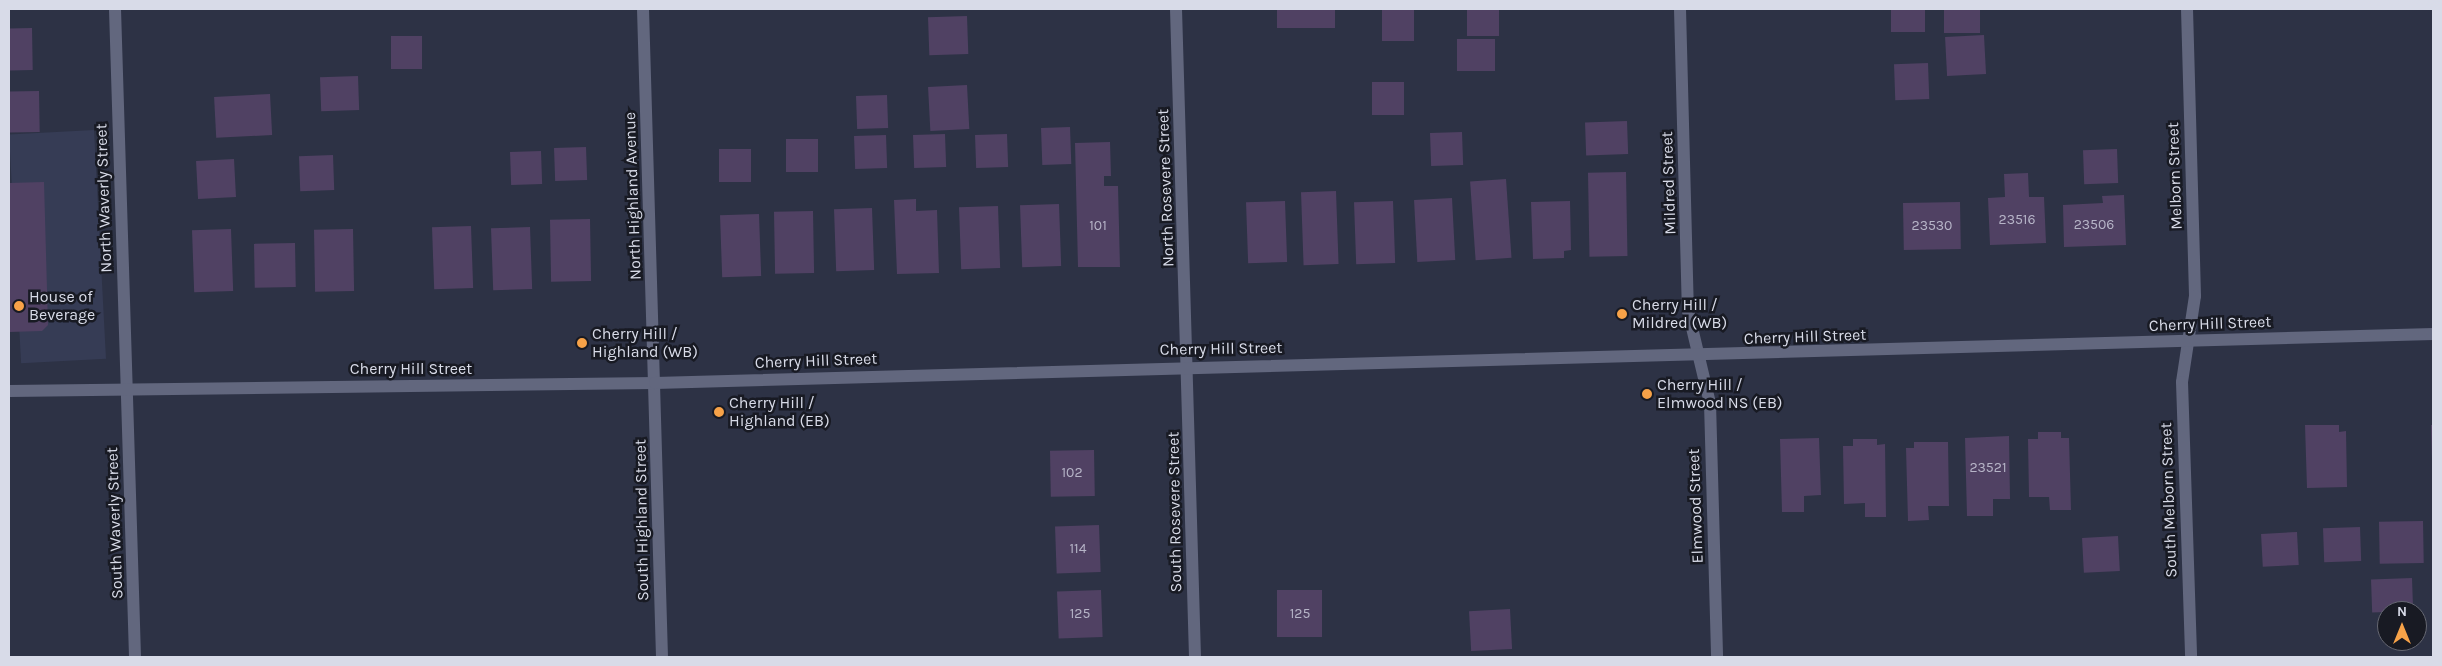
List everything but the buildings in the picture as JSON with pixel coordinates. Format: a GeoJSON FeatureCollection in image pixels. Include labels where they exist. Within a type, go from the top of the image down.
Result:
{"type":"FeatureCollection","features":[{"type":"Feature","properties":{"kind":"street","name":"North Waverly Street"},"geometry":{"type":"LineString","coordinates":[[115,9],[126,387]]}},
{"type":"Feature","properties":{"kind":"street","name":"North Highland Avenue"},"geometry":{"type":"LineString","coordinates":[[643,9],[655,383]]}},
{"type":"Feature","properties":{"kind":"street","name":"North Rosevere Street"},"geometry":{"type":"LineString","coordinates":[[1176,9],[1189,366]]}},
{"type":"Feature","properties":{"kind":"street","name":"Mildred Street"},"geometry":{"type":"LineString","coordinates":[[1680,9],[1688,311],[1698,354]]}},
{"type":"Feature","properties":{"kind":"street","name":"Melborn Street"},"geometry":{"type":"LineString","coordinates":[[2186,341],[2195,296],[2187,9]]}},
{"type":"Feature","properties":{"kind":"street","name":"Cherry Hill Street"},"geometry":{"type":"LineString","coordinates":[[9,391],[126,387],[655,383],[1189,366],[2433,334]]}},
{"type":"Feature","properties":{"kind":"street","name":"South Melborn Street"},"geometry":{"type":"LineString","coordinates":[[2186,341],[2182,382],[2191,657]]}},
{"type":"Feature","properties":{"kind":"street","name":"Elmwood Street"},"geometry":{"type":"LineString","coordinates":[[1698,354],[1710,403],[1717,657]]}},
{"type":"Feature","properties":{"kind":"street","name":"South Rosevere Street"},"geometry":{"type":"LineString","coordinates":[[1189,366],[1195,657]]}},
{"type":"Feature","properties":{"kind":"street","name":"South Highland Street"},"geometry":{"type":"LineString","coordinates":[[655,383],[662,657]]}},
{"type":"Feature","properties":{"kind":"street","name":"South Waverly Street"},"geometry":{"type":"LineString","coordinates":[[126,387],[135,657]]}},
{"type":"Feature","properties":{"kind":"shaded area"},"geometry":{"type":"Polygon","coordinates":[[[94,130],[106,359],[21,363],[9,134],[94,130]]]}},
{"type":"Feature","properties":{"kind":"place","name":"House of Beverage"},"geometry":{"type":"Point","coordinates":[19,306]}},
{"type":"Feature","properties":{"kind":"place","name":"Cherry Hill / Mildred (WB)"},"geometry":{"type":"Point","coordinates":[1622,314]}},
{"type":"Feature","properties":{"kind":"place","name":"Cherry Hill / Highland (WB)"},"geometry":{"type":"Point","coordinates":[582,343]}},
{"type":"Feature","properties":{"kind":"place","name":"Cherry Hill / Elmwood NS (EB)"},"geometry":{"type":"Point","coordinates":[1647,394]}},
{"type":"Feature","properties":{"kind":"place","name":"Cherry Hill / Highland (EB)"},"geometry":{"type":"Point","coordinates":[719,412]}}]}
